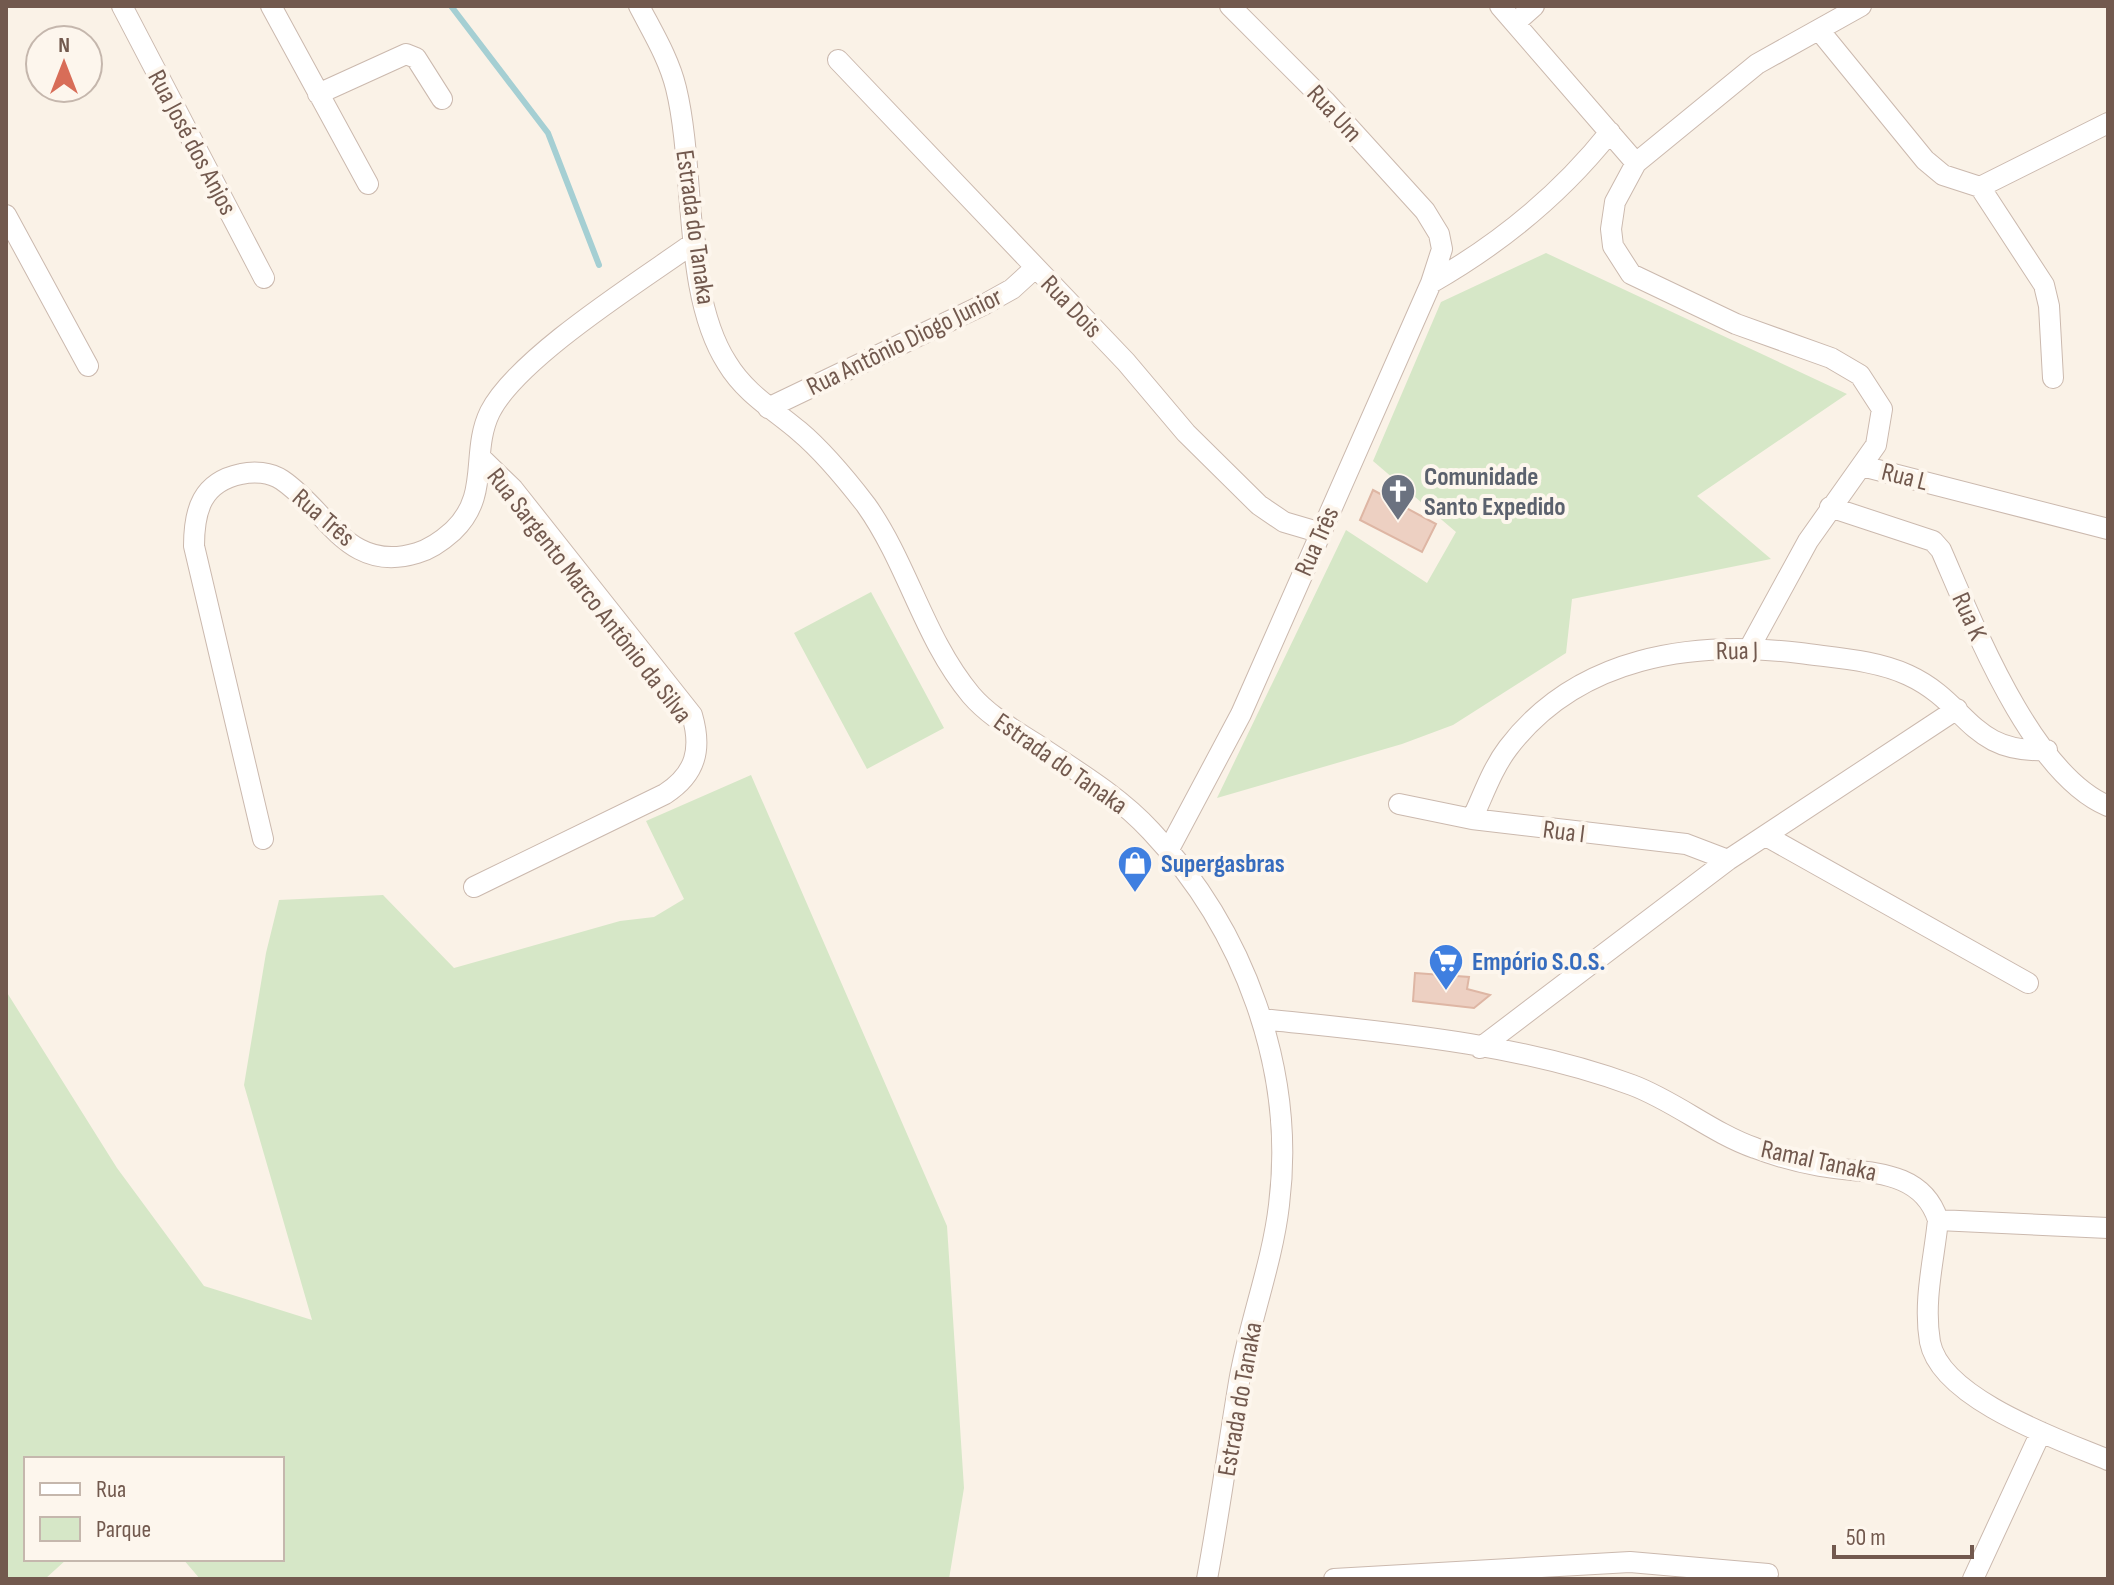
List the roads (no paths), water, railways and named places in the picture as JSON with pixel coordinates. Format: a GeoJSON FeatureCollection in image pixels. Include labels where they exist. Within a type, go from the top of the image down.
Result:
{"type":"FeatureCollection","features":[{"type":"Feature","properties":{"kind":"street","name":"Rua José dos Anjos"},"geometry":{"type":"LineString","coordinates":[[122,6],[264,278]]}},
{"type":"Feature","properties":{"kind":"street"},"geometry":{"type":"LineString","coordinates":[[271,6],[368,184]]}},
{"type":"Feature","properties":{"kind":"street","name":"Estrada do Tanaka"},"geometry":{"type":"LineString","coordinates":[[639,6],[664,54],[676,87],[702,291],[725,361],[746,389],[819,449],[868,508],[952,670],[984,709],[1092,782],[1149,829],[1216,917],[1248,980],[1273,1063],[1280,1132],[1280,1202],[1274,1242],[1239,1382],[1207,1579]]}},
{"type":"Feature","properties":{"kind":"street","name":"Rua Um"},"geometry":{"type":"LineString","coordinates":[[1230,6],[1325,101],[1435,226]]}},
{"type":"Feature","properties":{"kind":"street"},"geometry":{"type":"LineString","coordinates":[[1500,6],[1636,163]]}},
{"type":"Feature","properties":{"kind":"street"},"geometry":{"type":"LineString","coordinates":[[1515,23],[1534,6]]}},
{"type":"Feature","properties":{"kind":"street"},"geometry":{"type":"LineString","coordinates":[[1861,6],[1757,64],[1636,163],[1615,202],[1611,229],[1621,263],[1631,274],[1736,324],[1831,358],[1860,375],[1882,409],[1876,445],[1862,466]]}},
{"type":"Feature","properties":{"kind":"street"},"geometry":{"type":"LineString","coordinates":[[1819,30],[1925,160],[1943,175],[1980,187],[2044,285],[2049,306],[2053,378]]}},
{"type":"Feature","properties":{"kind":"street"},"geometry":{"type":"LineString","coordinates":[[318,94],[406,54],[416,58],[442,99]]}},
{"type":"Feature","properties":{"kind":"street","name":"Rua Dois"},"geometry":{"type":"LineString","coordinates":[[838,60],[1126,362],[1186,433],[1259,505],[1284,522],[1318,532]]}},
{"type":"Feature","properties":{"kind":"street"},"geometry":{"type":"LineString","coordinates":[[1980,187],[2108,123]]}},
{"type":"Feature","properties":{"kind":"street"},"geometry":{"type":"LineString","coordinates":[[1431,283],[1506,235],[1554,196],[1610,132]]}},
{"type":"Feature","properties":{"kind":"street"},"geometry":{"type":"LineString","coordinates":[[6,215],[88,366]]}},
{"type":"Feature","properties":{"kind":"street","name":"Rua Três"},"geometry":{"type":"LineString","coordinates":[[1168,851],[1241,714],[1318,532],[1431,283],[1442,249],[1435,226]]}},
{"type":"Feature","properties":{"kind":"street","name":"Rua Três"},"geometry":{"type":"LineString","coordinates":[[263,839],[200,582],[194,520],[209,488],[226,477],[266,473],[282,480],[351,545],[376,556],[395,557],[430,548],[460,524],[477,495],[485,425],[497,401],[511,384],[562,338],[695,242]]}},
{"type":"Feature","properties":{"kind":"street","name":"Rua Antônio Diogo Junior"},"geometry":{"type":"LineString","coordinates":[[768,408],[985,304],[1012,289],[1035,268]]}},
{"type":"Feature","properties":{"kind":"street","name":"Rua Sargento Marco Antônio da Silva"},"geometry":{"type":"LineString","coordinates":[[474,887],[681,784],[691,771],[698,744],[692,715],[513,489],[481,458]]}},
{"type":"Feature","properties":{"kind":"street","name":"Rua L"},"geometry":{"type":"LineString","coordinates":[[1750,647],[1830,507],[1862,466],[2108,529]]}},
{"type":"Feature","properties":{"kind":"street","name":"Rua K"},"geometry":{"type":"LineString","coordinates":[[1830,507],[1919,534],[1941,550],[2001,682],[2047,750],[2071,779],[2088,796],[2108,806]]}},
{"type":"Feature","properties":{"kind":"street","name":"Rua J"},"geometry":{"type":"LineString","coordinates":[[1472,819],[1506,751],[1524,730],[1585,680],[1612,668],[1750,647],[1893,669],[1934,690],[1957,709],[1982,737],[2003,748],[2047,750]]}},
{"type":"Feature","properties":{"kind":"street"},"geometry":{"type":"LineString","coordinates":[[1480,1048],[1728,860],[1851,776],[1957,709]]}},
{"type":"Feature","properties":{"kind":"street","name":"Rua I"},"geometry":{"type":"LineString","coordinates":[[1399,804],[1472,819],[1686,844],[1728,860]]}},
{"type":"Feature","properties":{"kind":"street"},"geometry":{"type":"LineString","coordinates":[[1766,836],[2028,983]]}},
{"type":"Feature","properties":{"kind":"street","name":"Ramal Tanaka"},"geometry":{"type":"LineString","coordinates":[[1262,1019],[1480,1048],[1563,1065],[1632,1085],[1671,1101],[1752,1148],[1823,1167],[1892,1175],[1916,1188],[1934,1208],[1938,1220]]}},
{"type":"Feature","properties":{"kind":"street"},"geometry":{"type":"LineString","coordinates":[[2108,1228],[1938,1220],[1927,1313],[1935,1358],[1989,1405],[2041,1432],[2108,1460]]}},
{"type":"Feature","properties":{"kind":"street"},"geometry":{"type":"LineString","coordinates":[[1973,1579],[2041,1432]]}},
{"type":"Feature","properties":{"kind":"street"},"geometry":{"type":"LineString","coordinates":[[1334,1579],[1457,1575],[1630,1562],[1684,1572],[1768,1574]]}},
{"type":"Feature","properties":{"kind":"waterway"},"geometry":{"type":"LineString","coordinates":[[451,6],[548,133],[599,265]]}},
{"type":"Feature","properties":{"kind":"place","name":"Comunidade Santo Expedido"},"geometry":{"type":"Point","coordinates":[1398,522]}},
{"type":"Feature","properties":{"kind":"place","name":"Supergasbras"},"geometry":{"type":"Point","coordinates":[1135,894]}},
{"type":"Feature","properties":{"kind":"place","name":"Empório S.O.S."},"geometry":{"type":"Point","coordinates":[1446,992]}}]}
